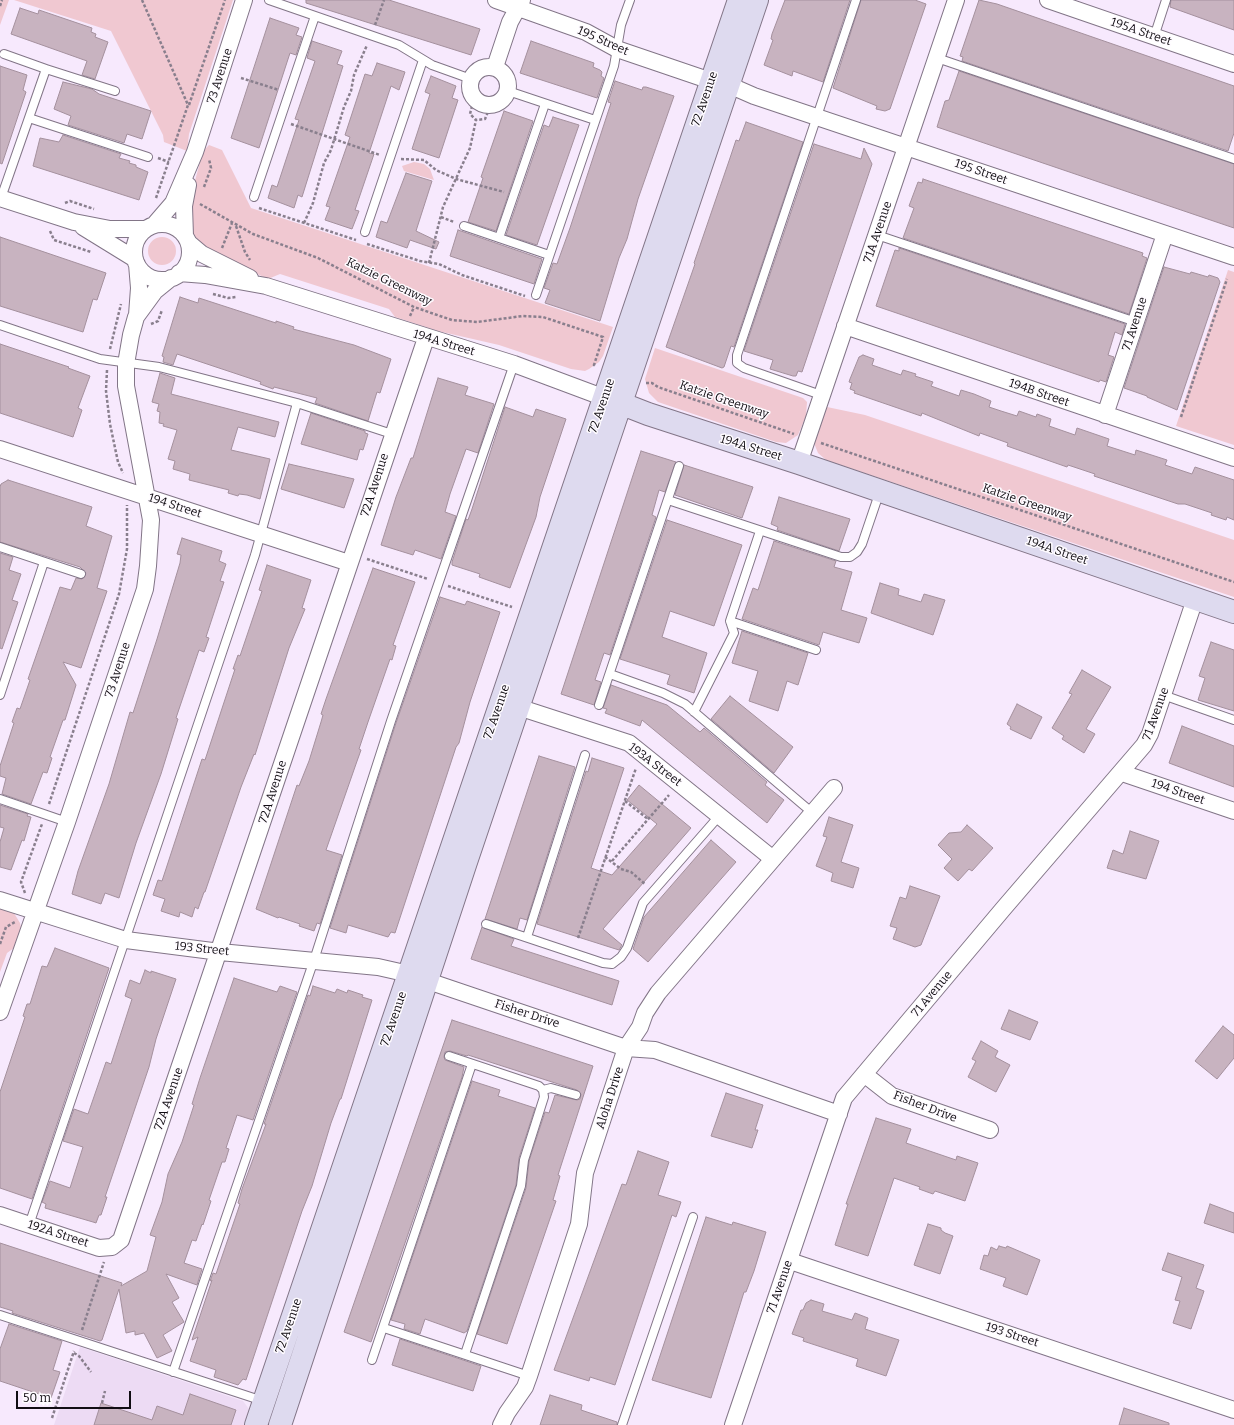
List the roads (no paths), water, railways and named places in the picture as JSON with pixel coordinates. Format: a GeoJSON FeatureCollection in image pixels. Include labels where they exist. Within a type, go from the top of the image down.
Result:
{"type":"FeatureCollection","features":[{"type":"Feature","properties":{"kind":"main road","name":"72 Avenue"},"geometry":{"type":"LineString","coordinates":[[256,1425],[518,707],[613,401],[720,82],[739,0]]}},
{"type":"Feature","properties":{"kind":"main road"},"geometry":{"type":"LineString","coordinates":[[720,82],[727,78],[728,59],[748,0]]}},
{"type":"Feature","properties":{"kind":"main road","name":"72 Avenue"},"geometry":{"type":"LineString","coordinates":[[720,82],[757,0]]}},
{"type":"Feature","properties":{"kind":"main road","name":"72 Avenue"},"geometry":{"type":"LineString","coordinates":[[280,1425],[364,1172],[423,964],[464,843],[466,805],[613,401]]}},
{"type":"Feature","properties":{"kind":"main road","name":"194A Street"},"geometry":{"type":"LineString","coordinates":[[613,401],[880,490],[1234,612]]}},
{"type":"Feature","properties":{"kind":"street","name":"73 Avenue"},"geometry":{"type":"LineString","coordinates":[[187,239],[184,199],[195,152],[244,0]]}},
{"type":"Feature","properties":{"kind":"street","name":"195 Street"},"geometry":{"type":"LineString","coordinates":[[496,0],[519,4],[586,32],[617,49],[720,82],[748,94],[1234,258]]}},
{"type":"Feature","properties":{"kind":"street","name":"71A Avenue"},"geometry":{"type":"LineString","coordinates":[[799,463],[956,0]]}},
{"type":"Feature","properties":{"kind":"street","name":"195A Street"},"geometry":{"type":"LineString","coordinates":[[1048,0],[1234,64]]}},
{"type":"Feature","properties":{"kind":"street"},"geometry":{"type":"LineString","coordinates":[[495,67],[510,22],[519,4]]}},
{"type":"Feature","properties":{"kind":"street"},"geometry":{"type":"LineString","coordinates":[[483,67],[495,67],[501,70],[508,79],[508,91],[505,97],[496,104],[481,104],[473,97],[471,91],[471,79],[478,70],[483,67]]}},
{"type":"Feature","properties":{"kind":"street","name":"73 Avenue"},"geometry":{"type":"LineString","coordinates":[[150,227],[173,203],[195,152]]}},
{"type":"Feature","properties":{"kind":"street"},"geometry":{"type":"LineString","coordinates":[[1,198],[74,222],[110,229],[171,225],[187,239],[189,260],[175,276],[156,279],[142,271],[136,262],[134,251],[136,243],[150,227]]}},
{"type":"Feature","properties":{"kind":"street"},"geometry":{"type":"LineString","coordinates":[[74,222],[136,262]]}},
{"type":"Feature","properties":{"kind":"street","name":"71 Avenue"},"geometry":{"type":"LineString","coordinates":[[1104,415],[1165,234]]}},
{"type":"Feature","properties":{"kind":"street","name":"194A Street"},"geometry":{"type":"LineString","coordinates":[[187,239],[202,254],[266,286]]}},
{"type":"Feature","properties":{"kind":"street","name":"73 Avenue"},"geometry":{"type":"LineString","coordinates":[[0,1012],[68,822],[144,588],[148,566],[150,522],[126,386],[126,364],[130,335],[136,317],[139,288],[136,262]]}},
{"type":"Feature","properties":{"kind":"street","name":"194A Street"},"geometry":{"type":"LineString","coordinates":[[175,276],[205,275],[266,286],[426,338],[514,364],[613,401]]}},
{"type":"Feature","properties":{"kind":"street","name":"73 Avenue"},"geometry":{"type":"LineString","coordinates":[[136,317],[155,291],[175,276]]}},
{"type":"Feature","properties":{"kind":"street","name":"194B Street"},"geometry":{"type":"LineString","coordinates":[[845,326],[1234,458]]}},
{"type":"Feature","properties":{"kind":"street","name":"72A Avenue"},"geometry":{"type":"LineString","coordinates":[[117,1245],[125,1230],[220,952],[392,434],[426,338]]}},
{"type":"Feature","properties":{"kind":"street","name":"194 Street"},"geometry":{"type":"LineString","coordinates":[[0,449],[349,563]]}},
{"type":"Feature","properties":{"kind":"street","name":"71 Avenue"},"geometry":{"type":"LineString","coordinates":[[733,1425],[790,1261],[844,1098],[1003,909],[1122,773],[1144,745],[1150,734],[1195,599]]}},
{"type":"Feature","properties":{"kind":"street","name":"193A Street"},"geometry":{"type":"LineString","coordinates":[[518,707],[592,730],[629,744],[720,815],[773,859]]}},
{"type":"Feature","properties":{"kind":"street","name":"194 Street"},"geometry":{"type":"LineString","coordinates":[[1122,773],[1234,811]]}},
{"type":"Feature","properties":{"kind":"street","name":"Aloha Drive"},"geometry":{"type":"LineString","coordinates":[[501,1425],[507,1413],[525,1387],[529,1376],[579,1224],[585,1173],[626,1048],[640,1028],[645,1013],[658,993],[834,788]]}},
{"type":"Feature","properties":{"kind":"street","name":"193 Street"},"geometry":{"type":"LineString","coordinates":[[0,900],[126,940],[220,952],[378,967],[419,978]]}},
{"type":"Feature","properties":{"kind":"street","name":"Fisher Drive"},"geometry":{"type":"LineString","coordinates":[[419,978],[626,1048],[655,1050],[839,1114]]}},
{"type":"Feature","properties":{"kind":"street","name":"Fisher Drive"},"geometry":{"type":"LineString","coordinates":[[864,1074],[892,1096],[990,1130]]}},
{"type":"Feature","properties":{"kind":"street","name":"192A Street"},"geometry":{"type":"LineString","coordinates":[[0,1215],[99,1248],[117,1245]]}},
{"type":"Feature","properties":{"kind":"street","name":"193 Street"},"geometry":{"type":"LineString","coordinates":[[790,1261],[1234,1410]]}},
{"type":"Feature","properties":{"kind":"lane"},"geometry":{"type":"LineString","coordinates":[[269,0],[404,47],[424,60],[471,79]]}},
{"type":"Feature","properties":{"kind":"lane"},"geometry":{"type":"LineString","coordinates":[[533,296],[550,255],[614,66],[622,25],[630,0]]}},
{"type":"Feature","properties":{"kind":"lane"},"geometry":{"type":"LineString","coordinates":[[821,395],[744,368],[737,363],[736,355],[856,0]]}},
{"type":"Feature","properties":{"kind":"lane"},"geometry":{"type":"LineString","coordinates":[[1154,37],[1166,0]]}},
{"type":"Feature","properties":{"kind":"lane"},"geometry":{"type":"LineString","coordinates":[[254,197],[315,16]]}},
{"type":"Feature","properties":{"kind":"lane"},"geometry":{"type":"LineString","coordinates":[[4,54],[115,91]]}},
{"type":"Feature","properties":{"kind":"lane"},"geometry":{"type":"LineString","coordinates":[[937,58],[1234,160]]}},
{"type":"Feature","properties":{"kind":"lane"},"geometry":{"type":"LineString","coordinates":[[365,232],[424,60]]}},
{"type":"Feature","properties":{"kind":"lane"},"geometry":{"type":"LineString","coordinates":[[1,198],[46,69]]}},
{"type":"Feature","properties":{"kind":"lane"},"geometry":{"type":"LineString","coordinates":[[508,91],[595,120]]}},
{"type":"Feature","properties":{"kind":"lane"},"geometry":{"type":"LineString","coordinates":[[499,238],[545,104]]}},
{"type":"Feature","properties":{"kind":"lane"},"geometry":{"type":"LineString","coordinates":[[30,118],[148,157]]}},
{"type":"Feature","properties":{"kind":"lane"},"geometry":{"type":"LineString","coordinates":[[464,226],[550,255]]}},
{"type":"Feature","properties":{"kind":"lane"},"geometry":{"type":"LineString","coordinates":[[877,235],[1136,322]]}},
{"type":"Feature","properties":{"kind":"lane"},"geometry":{"type":"LineString","coordinates":[[0,325],[100,359],[126,364],[159,367],[297,403],[392,434]]}},
{"type":"Feature","properties":{"kind":"lane"},"geometry":{"type":"LineString","coordinates":[[174,1372],[314,960],[391,721],[514,364]]}},
{"type":"Feature","properties":{"kind":"lane"},"geometry":{"type":"LineString","coordinates":[[29,1225],[255,555],[297,403]]}},
{"type":"Feature","properties":{"kind":"lane"},"geometry":{"type":"LineString","coordinates":[[599,704],[679,466]]}},
{"type":"Feature","properties":{"kind":"lane"},"geometry":{"type":"LineString","coordinates":[[668,500],[841,557],[850,557],[857,552],[862,544],[880,490]]}},
{"type":"Feature","properties":{"kind":"lane"},"geometry":{"type":"LineString","coordinates":[[694,712],[734,633],[730,621],[760,531]]}},
{"type":"Feature","properties":{"kind":"lane"},"geometry":{"type":"LineString","coordinates":[[0,547],[81,574]]}},
{"type":"Feature","properties":{"kind":"lane"},"geometry":{"type":"LineString","coordinates":[[0,695],[44,562]]}},
{"type":"Feature","properties":{"kind":"lane"},"geometry":{"type":"LineString","coordinates":[[730,621],[816,650]]}},
{"type":"Feature","properties":{"kind":"lane"},"geometry":{"type":"LineString","coordinates":[[610,674],[676,699],[694,712],[808,809],[809,813],[807,818]]}},
{"type":"Feature","properties":{"kind":"lane"},"geometry":{"type":"LineString","coordinates":[[1163,695],[1234,720]]}},
{"type":"Feature","properties":{"kind":"lane"},"geometry":{"type":"LineString","coordinates":[[526,937],[585,755]]}},
{"type":"Feature","properties":{"kind":"lane"},"geometry":{"type":"LineString","coordinates":[[0,799],[68,822]]}},
{"type":"Feature","properties":{"kind":"lane"},"geometry":{"type":"LineString","coordinates":[[486,924],[603,963],[612,964],[621,957],[628,948],[643,903],[720,815]]}},
{"type":"Feature","properties":{"kind":"lane"},"geometry":{"type":"LineString","coordinates":[[449,1056],[539,1086],[543,1090],[544,1097],[524,1160],[521,1186],[465,1354]]}},
{"type":"Feature","properties":{"kind":"lane"},"geometry":{"type":"LineString","coordinates":[[372,1360],[472,1064]]}},
{"type":"Feature","properties":{"kind":"lane"},"geometry":{"type":"LineString","coordinates":[[543,1090],[551,1088],[576,1095]]}},
{"type":"Feature","properties":{"kind":"lane"},"geometry":{"type":"LineString","coordinates":[[622,1425],[693,1217]]}},
{"type":"Feature","properties":{"kind":"lane"},"geometry":{"type":"LineString","coordinates":[[0,1315],[264,1401]]}},
{"type":"Feature","properties":{"kind":"lane"},"geometry":{"type":"LineString","coordinates":[[384,1328],[529,1376]]}}]}
